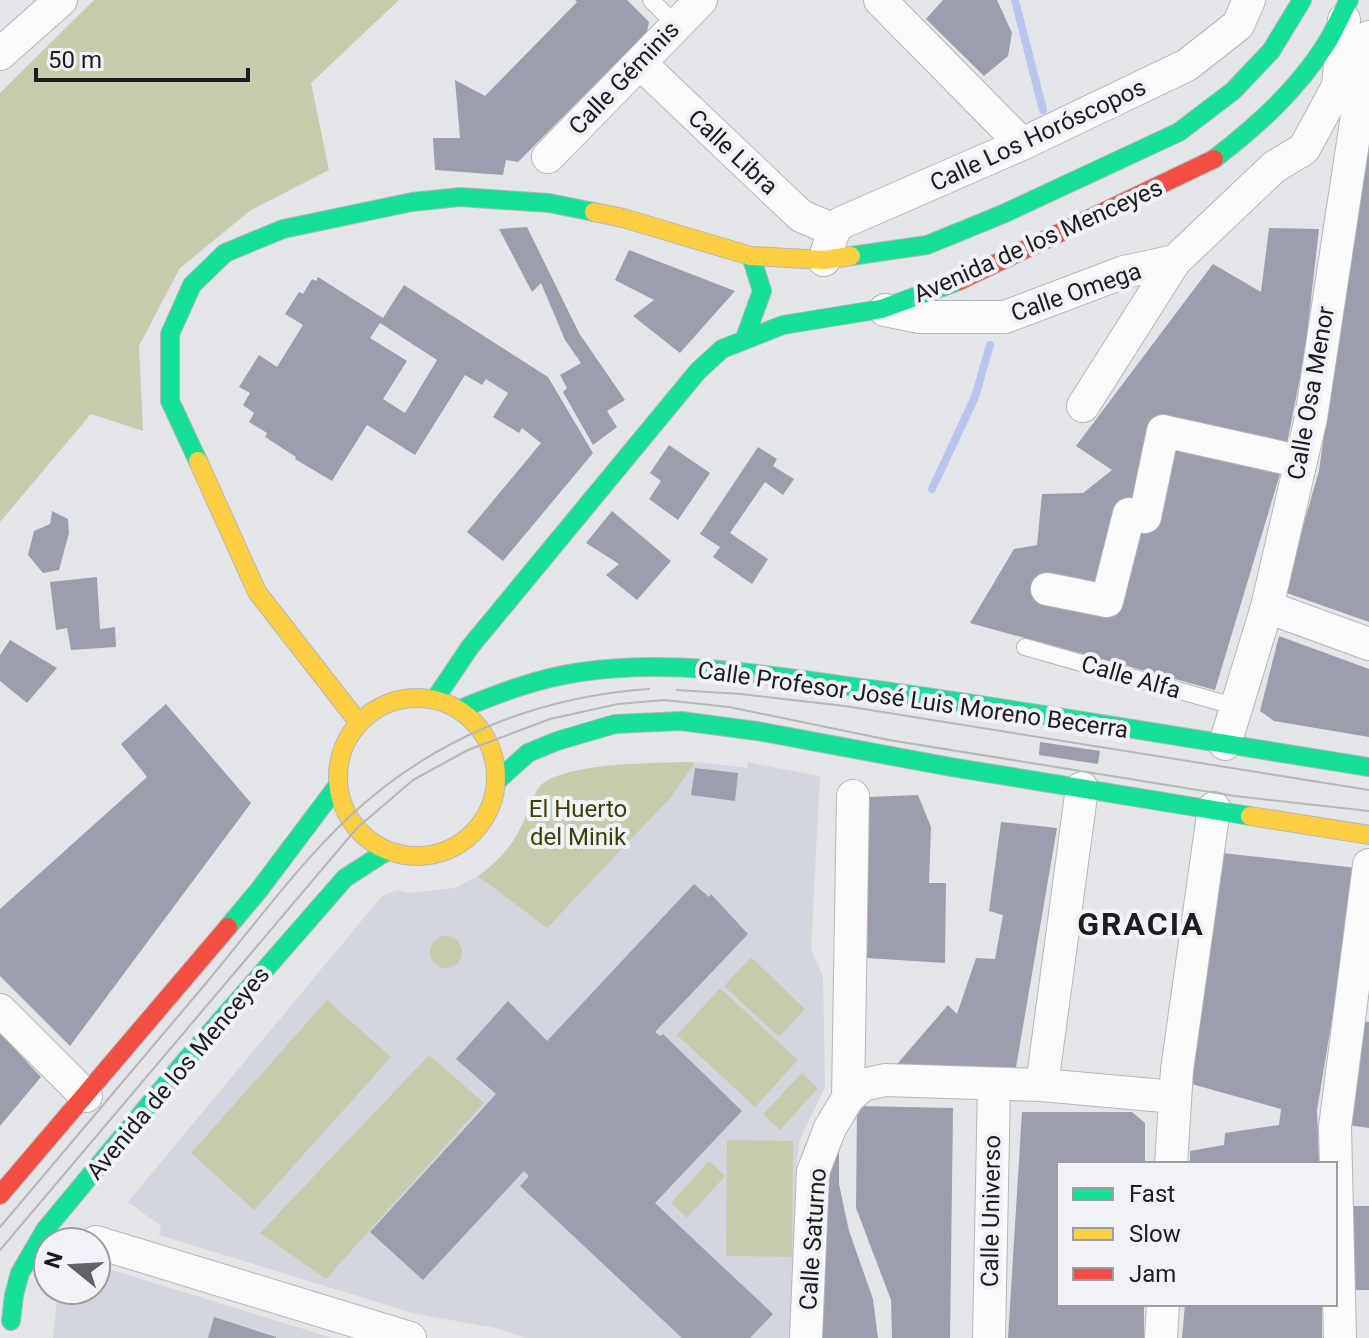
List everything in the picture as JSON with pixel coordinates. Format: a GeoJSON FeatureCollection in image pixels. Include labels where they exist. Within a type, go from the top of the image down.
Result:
{"type":"FeatureCollection","features":[{"type":"Feature","properties":{"kind":"main road","name":"Avenida de los Menceyes"},"geometry":{"type":"LineString","coordinates":[[359,723],[257,592],[170,401],[170,334],[192,285],[225,253],[283,229],[412,202],[460,197],[549,203],[623,218],[751,256],[825,256],[927,245],[956,235],[1179,132],[1233,91],[1271,51],[1302,0]]}},
{"type":"Feature","properties":{"kind":"main road","name":"Avenida de los Menceyes"},"geometry":{"type":"LineString","coordinates":[[435,699],[470,647],[698,371],[722,349],[783,325],[881,309],[941,289],[1208,164],[1261,122],[1296,84],[1326,44],[1347,4]]}},
{"type":"Feature","properties":{"kind":"main road"},"geometry":{"type":"LineString","coordinates":[[745,338],[762,291],[751,256]]}},
{"type":"Feature","properties":{"kind":"main road"},"geometry":{"type":"LineString","coordinates":[[783,325],[800,305]]}},
{"type":"Feature","properties":{"kind":"main road","name":"Calle Profesor José Luis Moreno Becerra"},"geometry":{"type":"LineString","coordinates":[[460,709],[526,683],[582,672],[645,667],[743,672],[963,702],[1369,767]]}},
{"type":"Feature","properties":{"kind":"main road"},"geometry":{"type":"LineString","coordinates":[[407,697],[435,699],[460,709],[481,728],[497,781],[493,801],[475,832],[451,850],[422,856],[387,851],[367,839],[348,818],[338,785],[339,762],[359,723],[380,706],[407,697]]}},
{"type":"Feature","properties":{"kind":"main road"},"geometry":{"type":"LineString","coordinates":[[497,781],[528,753],[557,741],[615,724],[681,721],[757,731],[1369,835]]}},
{"type":"Feature","properties":{"kind":"main road"},"geometry":{"type":"LineString","coordinates":[[0,1195],[259,890],[338,785]]}},
{"type":"Feature","properties":{"kind":"main road","name":"Avenida de los Menceyes"},"geometry":{"type":"LineString","coordinates":[[48,1226],[187,1059],[345,878],[387,851]]}},
{"type":"Feature","properties":{"kind":"main road","name":"Avenida de los Menceyes"},"geometry":{"type":"LineString","coordinates":[[9,1323],[12,1291],[32,1249]]}},
{"type":"Feature","properties":{"kind":"street"},"geometry":{"type":"LineString","coordinates":[[0,54],[61,0]]}},
{"type":"Feature","properties":{"kind":"street","name":"Calle Géminis"},"geometry":{"type":"LineString","coordinates":[[548,157],[701,0]]}},
{"type":"Feature","properties":{"kind":"street"},"geometry":{"type":"LineString","coordinates":[[880,0],[1022,144]]}},
{"type":"Feature","properties":{"kind":"street","name":"Calle Los Horóscopos"},"geometry":{"type":"LineString","coordinates":[[825,256],[841,223],[1022,144],[1187,65],[1238,25],[1249,0]]}},
{"type":"Feature","properties":{"kind":"street","name":"Calle Omega"},"geometry":{"type":"LineString","coordinates":[[1083,406],[1175,261],[1274,167],[1304,149],[1338,86],[1347,4]]}},
{"type":"Feature","properties":{"kind":"street","name":"Calle Osa Menor"},"geometry":{"type":"LineString","coordinates":[[1225,744],[1267,607],[1311,418],[1369,37]]}},
{"type":"Feature","properties":{"kind":"street","name":"Calle Libra"},"geometry":{"type":"LineString","coordinates":[[640,63],[801,216],[825,256]]}},
{"type":"Feature","properties":{"kind":"street"},"geometry":{"type":"LineString","coordinates":[[1304,149],[1346,177]]}},
{"type":"Feature","properties":{"kind":"street","name":"Calle Omega"},"geometry":{"type":"LineString","coordinates":[[881,309],[920,317],[1005,317],[1124,272],[1175,261]]}},
{"type":"Feature","properties":{"kind":"street"},"geometry":{"type":"LineString","coordinates":[[1047,589],[1107,601],[1129,514],[1145,517],[1163,431],[1289,459]]}},
{"type":"Feature","properties":{"kind":"street"},"geometry":{"type":"LineString","coordinates":[[1267,607],[1369,644]]}},
{"type":"Feature","properties":{"kind":"street"},"geometry":{"type":"LineString","coordinates":[[1042,1085],[1082,788]]}},
{"type":"Feature","properties":{"kind":"street"},"geometry":{"type":"LineString","coordinates":[[848,1098],[853,796]]}},
{"type":"Feature","properties":{"kind":"street"},"geometry":{"type":"LineString","coordinates":[[1171,1162],[1177,1070],[1214,808]]}},
{"type":"Feature","properties":{"kind":"street"},"geometry":{"type":"LineString","coordinates":[[1336,1162],[1335,1127],[1369,865]]}},
{"type":"Feature","properties":{"kind":"street"},"geometry":{"type":"LineString","coordinates":[[0,1010],[86,1096]]}},
{"type":"Feature","properties":{"kind":"street"},"geometry":{"type":"LineString","coordinates":[[848,1098],[863,1085],[885,1080],[1042,1085],[1175,1097]]}},
{"type":"Feature","properties":{"kind":"street","name":"Calle Universo"},"geometry":{"type":"LineString","coordinates":[[989,1338],[994,1084]]}},
{"type":"Feature","properties":{"kind":"street","name":"Calle Saturno"},"geometry":{"type":"LineString","coordinates":[[806,1338],[813,1172],[830,1128],[848,1098]]}},
{"type":"Feature","properties":{"kind":"street"},"geometry":{"type":"LineString","coordinates":[[1337,1211],[1340,1338]]}},
{"type":"Feature","properties":{"kind":"street"},"geometry":{"type":"LineString","coordinates":[[112,1247],[410,1338]]}},
{"type":"Feature","properties":{"kind":"street"},"geometry":{"type":"LineString","coordinates":[[1161,1338],[1163,1306]]}},
{"type":"Feature","properties":{"kind":"lane"},"geometry":{"type":"LineString","coordinates":[[651,0],[675,24]]}},
{"type":"Feature","properties":{"kind":"lane","name":"Calle Alfa"},"geometry":{"type":"LineString","coordinates":[[1025,647],[1237,707]]}},
{"type":"Feature","properties":{"kind":"shaded area"},"geometry":{"type":"Polygon","coordinates":[[[697,762],[748,768],[747,762],[820,776],[811,949],[823,976],[825,1087],[800,1139],[797,1160],[793,1338],[526,1338],[496,1328],[416,1314],[159,1235],[161,1226],[128,1202],[382,896],[397,890],[408,893],[455,888],[496,864],[512,846],[539,787],[558,777],[608,765],[697,762]]]}},
{"type":"Feature","properties":{"kind":"shaded area"},"geometry":{"type":"Polygon","coordinates":[[[112,1270],[332,1338],[53,1338],[56,1306],[112,1306],[112,1270]]]}},
{"type":"Feature","properties":{"kind":"green space"},"geometry":{"type":"Polygon","coordinates":[[[94,0],[399,0],[311,83],[329,170],[251,210],[180,268],[139,346],[143,431],[91,414],[0,522],[0,93],[94,0]]]}},
{"type":"Feature","properties":{"kind":"green space","name":"El Huerto del Minik"},"geometry":{"type":"Polygon","coordinates":[[[694,764],[671,797],[547,928],[478,876],[513,842],[538,789],[552,778],[612,765],[694,764]]]}},
{"type":"Feature","properties":{"kind":"green space"},"geometry":{"type":"Polygon","coordinates":[[[446,936],[457,941],[462,952],[457,963],[446,968],[435,963],[430,952],[435,941],[446,936]]]}},
{"type":"Feature","properties":{"kind":"green space"},"geometry":{"type":"Polygon","coordinates":[[[751,957],[805,1009],[779,1037],[724,986],[751,957]]]}},
{"type":"Feature","properties":{"kind":"green space"},"geometry":{"type":"Polygon","coordinates":[[[720,988],[798,1060],[755,1107],[677,1035],[720,988]]]}},
{"type":"Feature","properties":{"kind":"green space"},"geometry":{"type":"Polygon","coordinates":[[[327,1000],[391,1057],[254,1210],[191,1153],[327,1000]]]}},
{"type":"Feature","properties":{"kind":"green space"},"geometry":{"type":"Polygon","coordinates":[[[429,1055],[484,1103],[326,1279],[260,1233],[429,1055]]]}},
{"type":"Feature","properties":{"kind":"green space"},"geometry":{"type":"Polygon","coordinates":[[[802,1073],[818,1088],[780,1130],[763,1114],[802,1073]]]}},
{"type":"Feature","properties":{"kind":"green space"},"geometry":{"type":"Polygon","coordinates":[[[727,1140],[793,1141],[792,1257],[726,1256],[727,1140]]]}},
{"type":"Feature","properties":{"kind":"green space"},"geometry":{"type":"Polygon","coordinates":[[[709,1161],[725,1176],[687,1218],[671,1203],[709,1161]]]}},
{"type":"Feature","properties":{"kind":"building"},"geometry":{"type":"Polygon","coordinates":[[[575,0],[627,0],[649,22],[647,32],[518,162],[506,160],[503,175],[435,170],[433,138],[460,138],[455,80],[485,96],[577,2],[575,0]]]}},
{"type":"Feature","properties":{"kind":"building"},"geometry":{"type":"Polygon","coordinates":[[[943,0],[997,0],[1012,33],[1008,56],[984,76],[926,19],[943,0]]]}},
{"type":"Feature","properties":{"kind":"building"},"geometry":{"type":"Polygon","coordinates":[[[1367,127],[1369,622],[1284,592],[1319,471],[1367,127]]]}},
{"type":"Feature","properties":{"kind":"building"},"geometry":{"type":"Polygon","coordinates":[[[527,227],[579,333],[625,400],[607,411],[617,427],[593,445],[563,392],[567,388],[560,375],[581,363],[565,340],[541,283],[532,292],[499,229],[527,227]]]}},
{"type":"Feature","properties":{"kind":"building"},"geometry":{"type":"Polygon","coordinates":[[[1269,228],[1319,229],[1305,352],[1283,464],[1215,690],[970,623],[1014,549],[1037,545],[1042,494],[1083,493],[1112,470],[1076,446],[1213,264],[1261,292],[1269,228]]]}},
{"type":"Feature","properties":{"kind":"building"},"geometry":{"type":"Polygon","coordinates":[[[629,250],[735,291],[680,353],[633,316],[654,300],[615,280],[629,250]]]}},
{"type":"Feature","properties":{"kind":"building"},"geometry":{"type":"Polygon","coordinates":[[[318,277],[383,318],[404,285],[548,377],[593,453],[503,561],[467,532],[541,443],[522,428],[519,433],[493,417],[508,393],[486,379],[482,385],[465,375],[415,455],[367,425],[332,481],[295,459],[265,437],[267,433],[249,422],[254,413],[243,405],[250,393],[239,387],[259,355],[277,367],[303,325],[285,314],[299,292],[303,294],[312,279],[316,281],[318,277]],[[380,323],[370,338],[407,361],[383,399],[405,413],[437,360],[380,323]]]}},
{"type":"Feature","properties":{"kind":"building"},"geometry":{"type":"Polygon","coordinates":[[[669,445],[710,473],[678,520],[649,499],[661,481],[650,473],[669,445]]]}},
{"type":"Feature","properties":{"kind":"building"},"geometry":{"type":"Polygon","coordinates":[[[758,447],[777,459],[773,466],[794,479],[783,495],[765,482],[730,533],[768,559],[752,584],[713,557],[720,547],[700,534],[758,447]]]}},
{"type":"Feature","properties":{"kind":"building"},"geometry":{"type":"Polygon","coordinates":[[[52,511],[68,519],[69,533],[59,570],[43,573],[28,555],[34,531],[50,524],[52,511]]]}},
{"type":"Feature","properties":{"kind":"building"},"geometry":{"type":"Polygon","coordinates":[[[612,511],[671,561],[637,600],[606,575],[619,564],[586,543],[612,511]]]}},
{"type":"Feature","properties":{"kind":"building"},"geometry":{"type":"Polygon","coordinates":[[[97,577],[100,629],[115,627],[116,647],[71,650],[67,628],[56,630],[50,582],[97,577]]]}},
{"type":"Feature","properties":{"kind":"building"},"geometry":{"type":"Polygon","coordinates":[[[1279,636],[1369,669],[1369,737],[1274,721],[1260,711],[1279,636]]]}},
{"type":"Feature","properties":{"kind":"building"},"geometry":{"type":"Polygon","coordinates":[[[10,640],[57,668],[27,703],[0,681],[0,655],[10,640]]]}},
{"type":"Feature","properties":{"kind":"building"},"geometry":{"type":"Polygon","coordinates":[[[166,704],[251,803],[70,1046],[0,976],[0,909],[147,777],[121,744],[166,704]]]}},
{"type":"Feature","properties":{"kind":"building"},"geometry":{"type":"Polygon","coordinates":[[[1040,742],[1100,751],[1098,764],[1039,755],[1040,742]]]}},
{"type":"Feature","properties":{"kind":"building"},"geometry":{"type":"Polygon","coordinates":[[[695,768],[738,773],[735,801],[691,795],[695,768]]]}},
{"type":"Feature","properties":{"kind":"building"},"geometry":{"type":"Polygon","coordinates":[[[918,795],[931,827],[929,883],[946,883],[945,963],[867,958],[869,797],[918,795]]]}},
{"type":"Feature","properties":{"kind":"building"},"geometry":{"type":"Polygon","coordinates":[[[1001,822],[1057,828],[1015,1073],[892,1070],[948,1005],[957,1014],[976,958],[995,959],[1003,915],[989,911],[1001,822]]]}},
{"type":"Feature","properties":{"kind":"building"},"geometry":{"type":"Polygon","coordinates":[[[1222,853],[1357,868],[1317,1110],[1319,1162],[1190,1162],[1190,1151],[1224,1145],[1225,1133],[1279,1125],[1281,1109],[1188,1083],[1222,853]]]}},
{"type":"Feature","properties":{"kind":"building"},"geometry":{"type":"Polygon","coordinates":[[[694,884],[709,897],[711,894],[748,934],[655,1032],[660,1036],[663,1034],[742,1111],[655,1203],[773,1314],[750,1338],[682,1338],[520,1186],[529,1176],[524,1171],[423,1280],[370,1232],[496,1094],[456,1059],[508,1001],[547,1041],[694,884]]]}},
{"type":"Feature","properties":{"kind":"building"},"geometry":{"type":"Polygon","coordinates":[[[1363,1021],[1369,1022],[1369,1128],[1348,1125],[1363,1021]]]}},
{"type":"Feature","properties":{"kind":"building"},"geometry":{"type":"Polygon","coordinates":[[[0,1033],[41,1077],[0,1126],[0,1033]]]}},
{"type":"Feature","properties":{"kind":"building"},"geometry":{"type":"Polygon","coordinates":[[[857,1106],[953,1108],[950,1338],[892,1338],[891,1300],[856,1208],[857,1106]]]}},
{"type":"Feature","properties":{"kind":"building"},"geometry":{"type":"Polygon","coordinates":[[[1022,1112],[1132,1112],[1145,1123],[1145,1162],[1057,1162],[1057,1306],[1144,1306],[1144,1338],[1008,1338],[1022,1112]]]}},
{"type":"Feature","properties":{"kind":"building"},"geometry":{"type":"Polygon","coordinates":[[[839,1133],[839,1184],[849,1231],[873,1299],[878,1338],[820,1338],[818,1163],[839,1133]]]}},
{"type":"Feature","properties":{"kind":"building"},"geometry":{"type":"Polygon","coordinates":[[[1350,1206],[1369,1206],[1369,1290],[1343,1290],[1350,1206]]]}},
{"type":"Feature","properties":{"kind":"building"},"geometry":{"type":"Polygon","coordinates":[[[1185,1306],[1322,1306],[1322,1338],[1182,1338],[1185,1306]]]}},
{"type":"Feature","properties":{"kind":"building"},"geometry":{"type":"Polygon","coordinates":[[[214,1317],[276,1337],[276,1338],[208,1338],[214,1317]]]}},
{"type":"Feature","properties":{"kind":"waterway"},"geometry":{"type":"LineString","coordinates":[[1015,0],[1043,110]]}},
{"type":"Feature","properties":{"kind":"waterway"},"geometry":{"type":"LineString","coordinates":[[932,489],[975,397],[990,345]]}},
{"type":"Feature","properties":{"kind":"tram line"},"geometry":{"type":"LineString","coordinates":[[0,1227],[293,876],[349,817],[381,789],[450,744],[526,712],[566,701],[649,689]]}},
{"type":"Feature","properties":{"kind":"tram line"},"geometry":{"type":"LineString","coordinates":[[677,690],[845,706],[1369,790]]}},
{"type":"Feature","properties":{"kind":"tram line"},"geometry":{"type":"LineString","coordinates":[[0,1250],[357,828],[413,780],[468,750],[550,719],[618,704],[664,700],[729,707],[889,740],[1235,796],[1369,811]]}},
{"type":"Feature","properties":{"kind":"traffic: fast"},"geometry":{"type":"LineString","coordinates":[[851,256],[927,245],[1003,214],[1179,132],[1233,91],[1271,51],[1302,0]]}},
{"type":"Feature","properties":{"kind":"traffic: fast"},"geometry":{"type":"LineString","coordinates":[[1214,159],[1246,134],[1302,77],[1326,44],[1349,0]]}},
{"type":"Feature","properties":{"kind":"traffic: fast"},"geometry":{"type":"LineString","coordinates":[[198,461],[170,401],[170,334],[192,285],[225,253],[283,229],[412,202],[460,197],[549,203],[594,212]]}},
{"type":"Feature","properties":{"kind":"traffic: fast"},"geometry":{"type":"LineString","coordinates":[[745,338],[762,291],[751,256]]}},
{"type":"Feature","properties":{"kind":"traffic: fast"},"geometry":{"type":"LineString","coordinates":[[435,699],[470,647],[698,371],[722,349],[783,325],[881,309],[959,281]]}},
{"type":"Feature","properties":{"kind":"traffic: fast"},"geometry":{"type":"LineString","coordinates":[[460,709],[519,687],[581,672],[618,668],[693,668],[939,699],[1369,767]]}},
{"type":"Feature","properties":{"kind":"traffic: fast"},"geometry":{"type":"LineString","coordinates":[[497,781],[528,753],[557,741],[615,724],[681,721],[757,731],[951,767],[1250,816]]}},
{"type":"Feature","properties":{"kind":"traffic: fast"},"geometry":{"type":"LineString","coordinates":[[228,927],[338,785]]}},
{"type":"Feature","properties":{"kind":"traffic: fast"},"geometry":{"type":"LineString","coordinates":[[11,1321],[20,1273],[45,1230],[187,1059],[345,878],[387,851]]}},
{"type":"Feature","properties":{"kind":"traffic: slow"},"geometry":{"type":"LineString","coordinates":[[594,212],[751,256],[824,260],[851,256]]}},
{"type":"Feature","properties":{"kind":"traffic: slow"},"geometry":{"type":"LineString","coordinates":[[198,461],[257,592],[359,723]]}},
{"type":"Feature","properties":{"kind":"traffic: slow"},"geometry":{"type":"LineString","coordinates":[[417,698],[447,704],[473,721],[490,747],[496,777],[490,807],[473,833],[447,850],[417,856],[387,850],[361,833],[344,807],[338,777],[344,747],[361,721],[387,704],[417,698]]}},
{"type":"Feature","properties":{"kind":"traffic: slow"},"geometry":{"type":"LineString","coordinates":[[1250,816],[1369,835]]}},
{"type":"Feature","properties":{"kind":"traffic: jam"},"geometry":{"type":"LineString","coordinates":[[959,281],[1214,159]]}},
{"type":"Feature","properties":{"kind":"traffic: jam"},"geometry":{"type":"LineString","coordinates":[[0,1195],[228,927]]}},
{"type":"Feature","properties":{"kind":"district","name":"GRACIA"},"geometry":{"type":"Point","coordinates":[1141,924]}}]}
